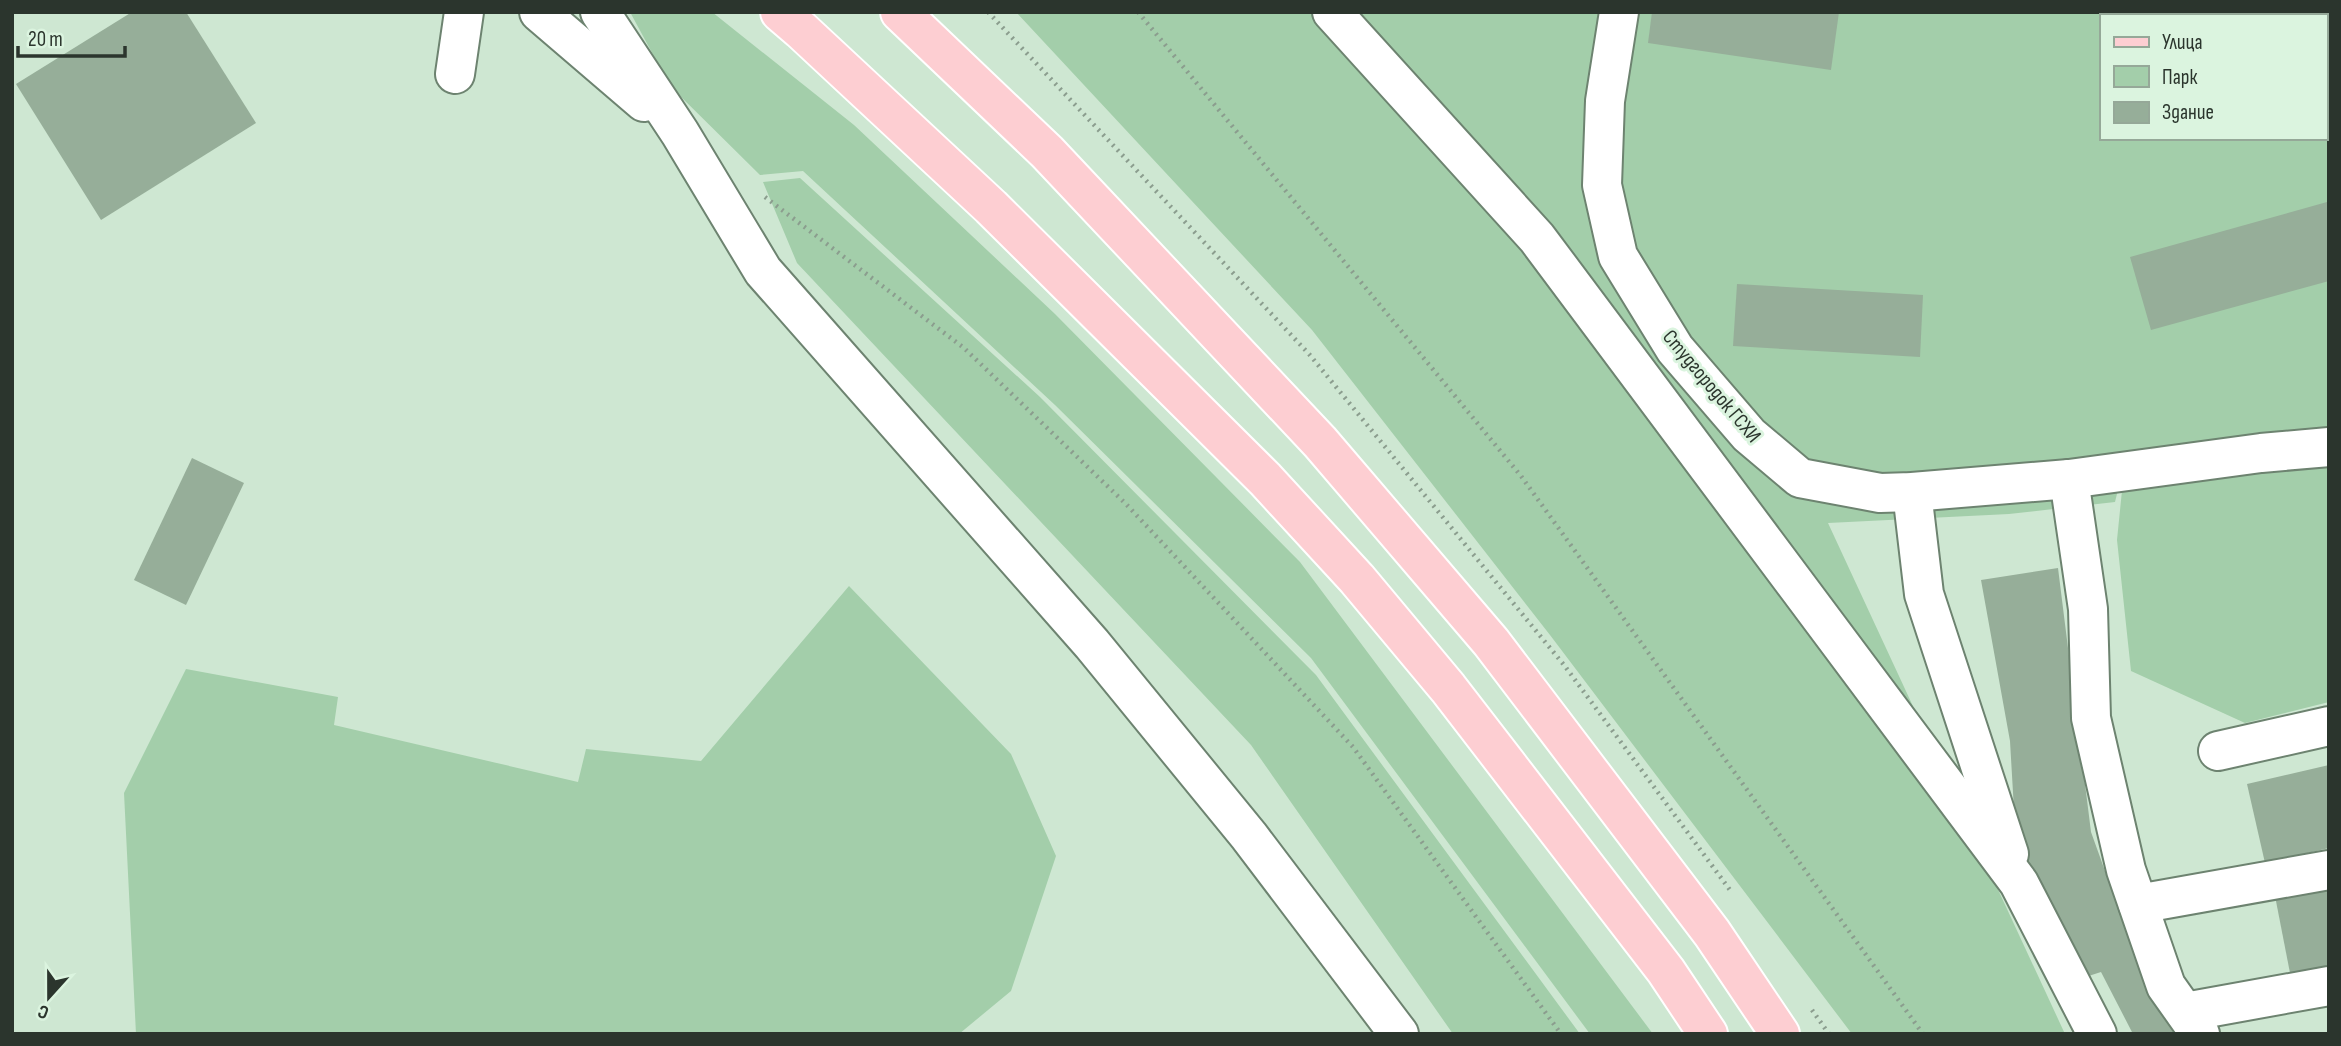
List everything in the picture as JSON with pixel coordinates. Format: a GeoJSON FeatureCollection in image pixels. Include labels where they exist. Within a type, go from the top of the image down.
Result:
{"type":"FeatureCollection","features":[{"type":"Feature","properties":{"kind":"main road"},"geometry":{"type":"LineString","coordinates":[[780,12],[991,207],[1265,479],[1356,579],[1457,699],[1666,971],[1708,1034]]}},
{"type":"Feature","properties":{"kind":"main road"},"geometry":{"type":"LineString","coordinates":[[900,12],[1047,152],[1320,442],[1491,642],[1712,933],[1780,1034]]}},
{"type":"Feature","properties":{"kind":"lane"},"geometry":{"type":"LineString","coordinates":[[455,74],[464,12]]}},
{"type":"Feature","properties":{"kind":"lane"},"geometry":{"type":"LineString","coordinates":[[539,12],[680,133]]}},
{"type":"Feature","properties":{"kind":"lane"},"geometry":{"type":"LineString","coordinates":[[600,12],[680,133],[763,271],[1092,644],[1249,836],[1399,1034]]}},
{"type":"Feature","properties":{"kind":"lane"},"geometry":{"type":"LineString","coordinates":[[1332,12],[1537,238],[2019,883]]}},
{"type":"Feature","properties":{"kind":"lane","name":"Студгородок ГСХИ"},"geometry":{"type":"LineString","coordinates":[[1619,12],[1605,101],[1602,185],[1618,256],[1675,349],[1749,435],[1800,478],[1880,493],[1912,492],[2069,479],[2261,453],[2329,447]]}},
{"type":"Feature","properties":{"kind":"lane"},"geometry":{"type":"LineString","coordinates":[[2069,479],[2088,609],[2091,718],[2126,870],[2166,986],[2192,1023],[2329,986]]}},
{"type":"Feature","properties":{"kind":"lane"},"geometry":{"type":"LineString","coordinates":[[1912,492],[1924,594],[2019,883],[2097,1034]]}},
{"type":"Feature","properties":{"kind":"lane"},"geometry":{"type":"LineString","coordinates":[[2218,751],[2329,726]]}},
{"type":"Feature","properties":{"kind":"lane"},"geometry":{"type":"LineString","coordinates":[[2138,904],[2329,870]]}},
{"type":"Feature","properties":{"kind":"path"},"geometry":{"type":"LineString","coordinates":[[1138,12],[1521,476],[1923,1034]]}},
{"type":"Feature","properties":{"kind":"path"},"geometry":{"type":"LineString","coordinates":[[757,191],[964,348],[1126,504],[1353,747],[1561,1034]]}},
{"type":"Feature","properties":{"kind":"green space"},"geometry":{"type":"Polygon","coordinates":[[[630,12],[712,12],[854,125],[1055,314],[1300,562],[1653,1034],[1590,1034],[1311,658],[1055,405],[803,171],[760,175],[670,86],[630,12]]]}},
{"type":"Feature","properties":{"kind":"green space"},"geometry":{"type":"Polygon","coordinates":[[[1016,12],[2329,12],[2329,702],[2245,723],[2131,671],[2117,540],[2125,461],[2115,502],[2009,514],[1828,523],[2065,1034],[1852,1034],[1550,635],[1312,330],[1016,12]]]}},
{"type":"Feature","properties":{"kind":"green space"},"geometry":{"type":"Polygon","coordinates":[[[800,178],[1040,397],[1316,675],[1580,1034],[1453,1034],[1251,745],[797,263],[763,182],[800,178]]]}},
{"type":"Feature","properties":{"kind":"green space"},"geometry":{"type":"Polygon","coordinates":[[[849,586],[1011,754],[1056,856],[1011,991],[959,1034],[136,1034],[124,793],[186,669],[338,697],[334,725],[578,782],[586,749],[701,761],[849,586]]]}},
{"type":"Feature","properties":{"kind":"building"},"geometry":{"type":"Polygon","coordinates":[[[132,12],[186,12],[256,123],[101,220],[16,84],[132,12]]]}},
{"type":"Feature","properties":{"kind":"building"},"geometry":{"type":"Polygon","coordinates":[[[1652,12],[1839,12],[1831,70],[1648,43],[1652,12]]]}},
{"type":"Feature","properties":{"kind":"building"},"geometry":{"type":"Polygon","coordinates":[[[2329,12],[2329,58],[2327,14],[2236,14],[2329,12]]]}},
{"type":"Feature","properties":{"kind":"building"},"geometry":{"type":"Polygon","coordinates":[[[2327,202],[2329,281],[2151,330],[2130,257],[2327,202]]]}},
{"type":"Feature","properties":{"kind":"building"},"geometry":{"type":"Polygon","coordinates":[[[1737,284],[1923,295],[1920,357],[1733,346],[1737,284]]]}},
{"type":"Feature","properties":{"kind":"building"},"geometry":{"type":"Polygon","coordinates":[[[192,458],[244,483],[186,605],[134,580],[192,458]]]}},
{"type":"Feature","properties":{"kind":"building"},"geometry":{"type":"Polygon","coordinates":[[[2058,568],[2091,832],[2133,949],[2178,1034],[2133,1034],[2101,972],[2076,980],[2016,844],[2010,741],[1981,580],[2058,568]]]}},
{"type":"Feature","properties":{"kind":"building"},"geometry":{"type":"Polygon","coordinates":[[[2329,765],[2329,848],[2265,863],[2247,784],[2329,765]]]}},
{"type":"Feature","properties":{"kind":"building"},"geometry":{"type":"Polygon","coordinates":[[[2329,886],[2329,966],[2290,973],[2275,896],[2329,886]]]}}]}
